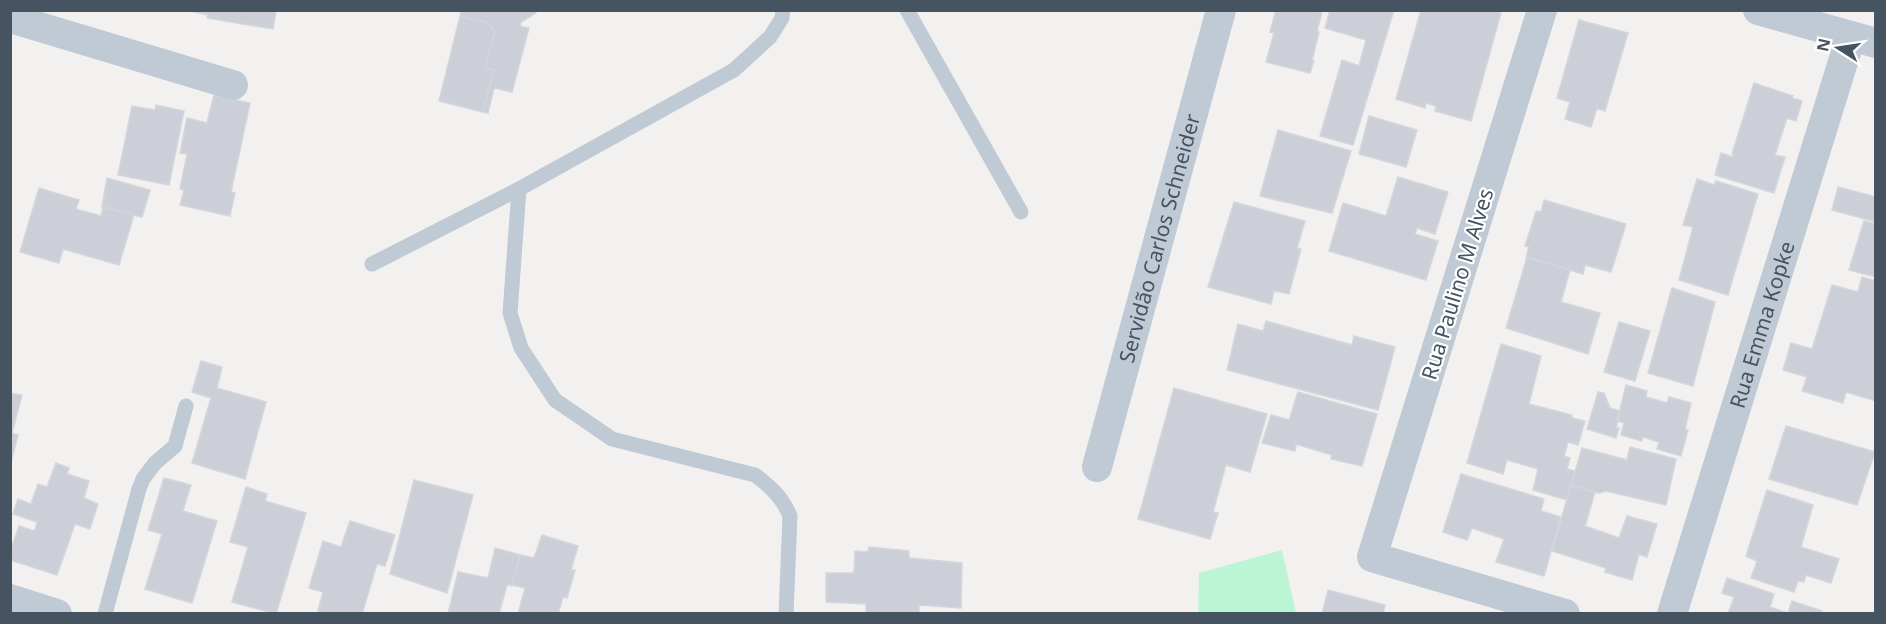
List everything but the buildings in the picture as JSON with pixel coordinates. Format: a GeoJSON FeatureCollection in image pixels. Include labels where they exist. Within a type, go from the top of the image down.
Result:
{"type":"FeatureCollection","features":[{"type":"Feature","properties":{"kind":"street","name":"Servidão Carlos Schneider"},"geometry":{"type":"LineString","coordinates":[[1097,467],[1221,10]]}},
{"type":"Feature","properties":{"kind":"street","name":"Rua Paulino M Alves"},"geometry":{"type":"LineString","coordinates":[[1542,10],[1372,557],[1564,614]]}},
{"type":"Feature","properties":{"kind":"street"},"geometry":{"type":"LineString","coordinates":[[1758,10],[1863,40]]}},
{"type":"Feature","properties":{"kind":"street"},"geometry":{"type":"LineString","coordinates":[[10,18],[233,85]]}},
{"type":"Feature","properties":{"kind":"street","name":"Rua Emma Kopke"},"geometry":{"type":"LineString","coordinates":[[1672,614],[1863,40]]}},
{"type":"Feature","properties":{"kind":"street"},"geometry":{"type":"LineString","coordinates":[[10,599],[57,614]]}},
{"type":"Feature","properties":{"kind":"lane"},"geometry":{"type":"LineString","coordinates":[[372,264],[519,189],[734,70],[771,37],[782,18],[783,10]]}},
{"type":"Feature","properties":{"kind":"lane"},"geometry":{"type":"LineString","coordinates":[[907,10],[1021,212]]}},
{"type":"Feature","properties":{"kind":"lane"},"geometry":{"type":"LineString","coordinates":[[519,189],[510,313],[521,348],[555,399],[612,439],[755,475],[772,487],[784,502],[790,516],[786,614]]}},
{"type":"Feature","properties":{"kind":"lane"},"geometry":{"type":"LineString","coordinates":[[105,614],[139,489],[155,463],[175,446],[186,406]]}},
{"type":"Feature","properties":{"kind":"green space"},"geometry":{"type":"Polygon","coordinates":[[[1282,550],[1296,613],[1198,613],[1199,573],[1282,550]]]}}]}
